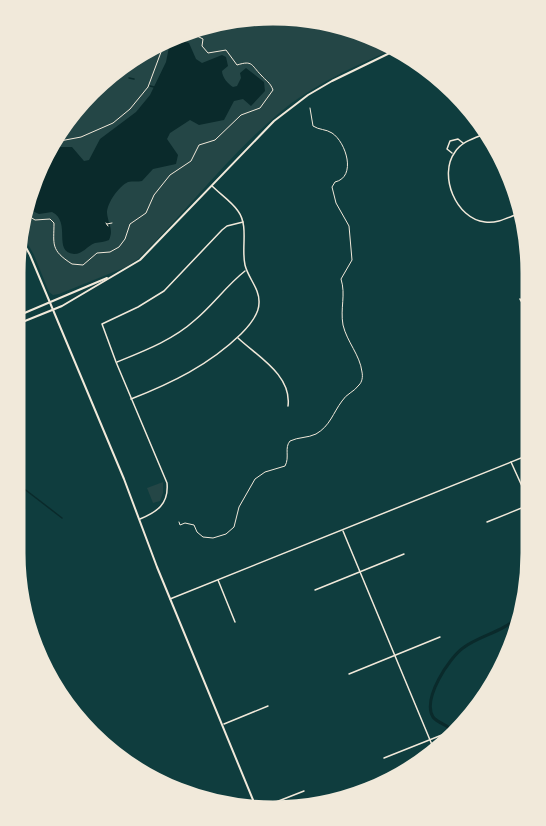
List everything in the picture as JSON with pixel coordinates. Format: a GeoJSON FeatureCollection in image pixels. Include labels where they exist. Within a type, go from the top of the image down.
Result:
{"type":"FeatureCollection","features":[{"type":"Feature","properties":{"kind":"main road"},"geometry":{"type":"LineString","coordinates":[[24,321],[52,310],[118,274],[147,254],[257,136],[288,110],[332,81],[390,53]]}},
{"type":"Feature","properties":{"kind":"main road"},"geometry":{"type":"LineString","coordinates":[[26,246],[140,519],[170,599],[254,801]]}},
{"type":"Feature","properties":{"kind":"main road"},"geometry":{"type":"LineString","coordinates":[[24,313],[118,274]]}},
{"type":"Feature","properties":{"kind":"street"},"geometry":{"type":"LineString","coordinates":[[481,136],[464,143],[453,154],[448,170],[449,181],[458,204],[467,215],[477,220],[492,222],[515,215]]}},
{"type":"Feature","properties":{"kind":"street"},"geometry":{"type":"LineString","coordinates":[[453,154],[447,149],[449,142],[458,139],[464,143]]}},
{"type":"Feature","properties":{"kind":"street"},"geometry":{"type":"LineString","coordinates":[[131,399],[196,370],[237,338],[251,323],[259,307],[260,298],[247,270],[244,257],[243,222],[239,211],[211,185]]}},
{"type":"Feature","properties":{"kind":"street"},"geometry":{"type":"LineString","coordinates":[[140,519],[158,510],[164,504],[168,492],[166,477],[131,399],[102,324],[138,307],[164,291],[222,230],[227,226],[243,222]]}},
{"type":"Feature","properties":{"kind":"street"},"geometry":{"type":"LineString","coordinates":[[116,362],[159,344],[185,328],[247,270]]}},
{"type":"Feature","properties":{"kind":"street"},"geometry":{"type":"LineString","coordinates":[[237,338],[275,369],[289,398],[288,406]]}},
{"type":"Feature","properties":{"kind":"street"},"geometry":{"type":"LineString","coordinates":[[170,599],[522,457]]}},
{"type":"Feature","properties":{"kind":"street"},"geometry":{"type":"LineString","coordinates":[[511,461],[522,486]]}},
{"type":"Feature","properties":{"kind":"street"},"geometry":{"type":"LineString","coordinates":[[487,522],[522,508]]}},
{"type":"Feature","properties":{"kind":"street"},"geometry":{"type":"LineString","coordinates":[[343,529],[432,745]]}},
{"type":"Feature","properties":{"kind":"street"},"geometry":{"type":"LineString","coordinates":[[315,590],[404,554]]}},
{"type":"Feature","properties":{"kind":"street"},"geometry":{"type":"LineString","coordinates":[[217,579],[235,622]]}},
{"type":"Feature","properties":{"kind":"street"},"geometry":{"type":"LineString","coordinates":[[349,674],[440,637]]}},
{"type":"Feature","properties":{"kind":"street"},"geometry":{"type":"LineString","coordinates":[[223,724],[268,706]]}},
{"type":"Feature","properties":{"kind":"street"},"geometry":{"type":"LineString","coordinates":[[384,758],[443,735]]}},
{"type":"Feature","properties":{"kind":"street"},"geometry":{"type":"LineString","coordinates":[[280,802],[304,791]]}},
{"type":"Feature","properties":{"kind":"path"},"geometry":{"type":"LineString","coordinates":[[30,217],[34,220],[50,219],[54,223],[52,238],[54,248],[72,264],[84,265],[97,254],[116,250],[123,242],[130,224],[146,213],[154,195],[170,175],[191,161],[198,145],[215,140],[241,115],[260,108],[273,90],[269,81],[252,64],[237,65],[226,50],[208,53],[202,46],[202,39],[197,36]]}},
{"type":"Feature","properties":{"kind":"path"},"geometry":{"type":"LineString","coordinates":[[62,141],[81,137],[113,123],[130,109],[148,87],[161,51]]}},
{"type":"Feature","properties":{"kind":"path"},"geometry":{"type":"LineString","coordinates":[[179,522],[180,525],[192,524],[198,535],[208,538],[222,536],[232,530],[239,507],[255,478],[265,472],[285,466],[288,459],[286,446],[290,441],[313,435],[324,428],[332,419],[341,401],[360,385],[362,380],[361,367],[346,333],[342,317],[345,291],[341,279],[352,260],[349,226],[336,203],[332,186],[345,177],[346,157],[340,142],[334,135],[313,126],[310,108]]}},
{"type":"Feature","properties":{"kind":"path"},"geometry":{"type":"LineString","coordinates":[[107,224],[112,223]]}},
{"type":"Feature","properties":{"kind":"shaded area"},"geometry":{"type":"Polygon","coordinates":[[[273,24],[306,26],[337,32],[387,52],[319,85],[278,114],[241,148],[138,259],[126,267],[53,295],[49,292],[26,241],[32,209],[57,148],[75,121],[97,97],[121,75],[149,57],[209,32],[240,26],[273,24]]]}},
{"type":"Feature","properties":{"kind":"shaded area"},"geometry":{"type":"Polygon","coordinates":[[[183,41],[189,43],[196,59],[202,63],[222,55],[226,57],[228,66],[222,73],[233,87],[237,86],[241,78],[240,73],[246,68],[264,82],[265,91],[251,106],[243,99],[234,101],[224,120],[199,125],[190,120],[170,133],[167,139],[178,155],[176,164],[153,169],[142,181],[130,182],[121,187],[109,204],[107,213],[111,230],[109,240],[95,243],[77,254],[68,252],[64,248],[61,222],[58,217],[52,212],[39,214],[32,211],[57,148],[72,147],[84,161],[89,160],[100,139],[136,112],[150,95],[166,62],[169,47],[183,41]]]}},
{"type":"Feature","properties":{"kind":"shaded area"},"geometry":{"type":"Polygon","coordinates":[[[163,482],[160,501],[153,503],[147,488],[163,482]]]}},
{"type":"Feature","properties":{"kind":"waterway"},"geometry":{"type":"LineString","coordinates":[[129,78],[134,79]]}},
{"type":"Feature","properties":{"kind":"waterway"},"geometry":{"type":"LineString","coordinates":[[150,86],[154,87]]}},
{"type":"Feature","properties":{"kind":"waterway"},"geometry":{"type":"LineString","coordinates":[[24,489],[62,518]]}},
{"type":"Feature","properties":{"kind":"waterway"},"geometry":{"type":"LineString","coordinates":[[448,727],[433,717],[431,709],[434,690],[444,669],[463,648],[513,621]]}}]}
